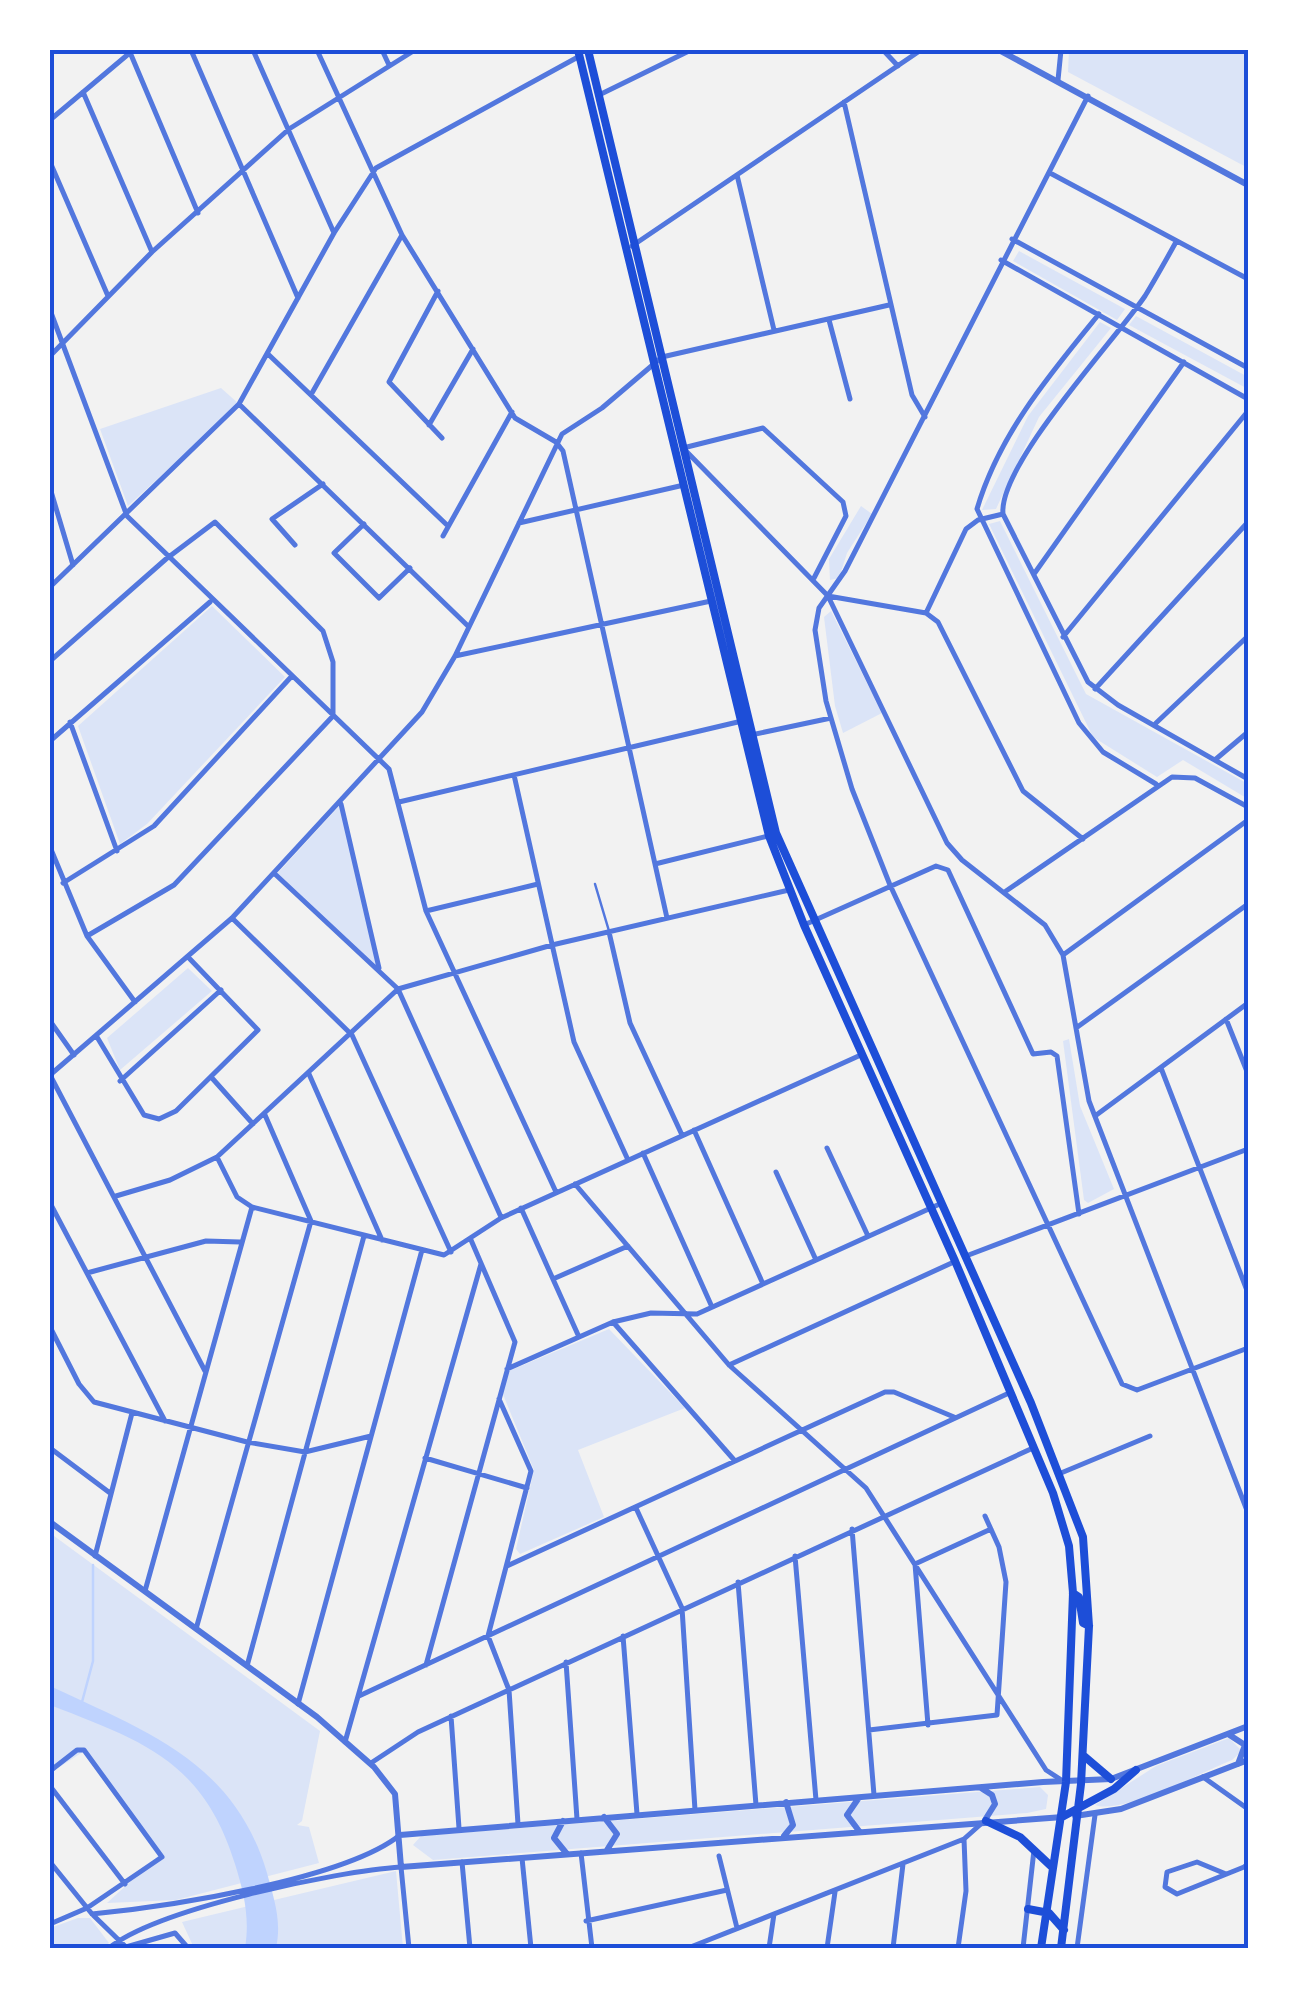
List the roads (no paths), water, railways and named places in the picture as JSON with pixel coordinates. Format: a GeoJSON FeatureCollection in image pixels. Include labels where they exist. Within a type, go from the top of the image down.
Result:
{"type":"FeatureCollection","features":[{"type":"Feature","properties":{"kind":"main road"},"geometry":{"type":"LineString","coordinates":[[583,52],[599,95],[745,720],[744,736],[772,834],[808,923],[1066,1484],[1086,1546],[1090,1626],[1081,1784],[1061,1948]]}},
{"type":"Feature","properties":{"kind":"main road"},"geometry":{"type":"LineString","coordinates":[[583,52],[608,182],[658,359]]}},
{"type":"Feature","properties":{"kind":"main road"},"geometry":{"type":"LineString","coordinates":[[586,81],[599,95]]}},
{"type":"Feature","properties":{"kind":"main road"},"geometry":{"type":"LineString","coordinates":[[608,182],[626,210]]}},
{"type":"Feature","properties":{"kind":"main road"},"geometry":{"type":"LineString","coordinates":[[745,720],[754,734],[772,834]]}},
{"type":"Feature","properties":{"kind":"main road"},"geometry":{"type":"LineString","coordinates":[[960,1259],[1009,1392],[1053,1493],[1069,1546],[1073,1593],[1066,1782],[1041,1948]]}},
{"type":"Feature","properties":{"kind":"main road"},"geometry":{"type":"LineString","coordinates":[[1034,1448],[1050,1470],[1061,1473]]}},
{"type":"Feature","properties":{"kind":"main road"},"geometry":{"type":"LineString","coordinates":[[1053,1493],[1057,1484],[1066,1484]]}},
{"type":"Feature","properties":{"kind":"main road"},"geometry":{"type":"LineString","coordinates":[[1073,1593],[1078,1597],[1083,1623],[1090,1626]]}},
{"type":"Feature","properties":{"kind":"main road"},"geometry":{"type":"LineString","coordinates":[[1082,1754],[1111,1778]]}},
{"type":"Feature","properties":{"kind":"main road"},"geometry":{"type":"LineString","coordinates":[[1062,1817],[1114,1789],[1136,1770]]}},
{"type":"Feature","properties":{"kind":"main road"},"geometry":{"type":"LineString","coordinates":[[985,1821],[1012,1831],[1052,1867]]}},
{"type":"Feature","properties":{"kind":"main road"},"geometry":{"type":"LineString","coordinates":[[1028,1908],[1046,1911],[1064,1930]]}},
{"type":"Feature","properties":{"kind":"street"},"geometry":{"type":"LineString","coordinates":[[191,50],[298,298]]}},
{"type":"Feature","properties":{"kind":"street"},"geometry":{"type":"LineString","coordinates":[[253,50],[334,233]]}},
{"type":"Feature","properties":{"kind":"street"},"geometry":{"type":"LineString","coordinates":[[317,50],[402,235],[512,412],[524,426],[556,442],[565,459],[668,918]]}},
{"type":"Feature","properties":{"kind":"street"},"geometry":{"type":"LineString","coordinates":[[382,50],[389,65]]}},
{"type":"Feature","properties":{"kind":"street"},"geometry":{"type":"LineString","coordinates":[[50,356],[152,252],[245,172],[288,129],[415,50]]}},
{"type":"Feature","properties":{"kind":"street"},"geometry":{"type":"LineString","coordinates":[[599,95],[690,50]]}},
{"type":"Feature","properties":{"kind":"street"},"geometry":{"type":"LineString","coordinates":[[883,50],[898,66]]}},
{"type":"Feature","properties":{"kind":"street"},"geometry":{"type":"LineString","coordinates":[[625,250],[922,50]]}},
{"type":"Feature","properties":{"kind":"street"},"geometry":{"type":"LineString","coordinates":[[999,50],[1248,184]]}},
{"type":"Feature","properties":{"kind":"street"},"geometry":{"type":"LineString","coordinates":[[1058,80],[1061,50]]}},
{"type":"Feature","properties":{"kind":"street"},"geometry":{"type":"LineString","coordinates":[[50,120],[130,51],[198,213]]}},
{"type":"Feature","properties":{"kind":"street"},"geometry":{"type":"LineString","coordinates":[[50,586],[239,404],[371,174],[583,52]]}},
{"type":"Feature","properties":{"kind":"street"},"geometry":{"type":"LineString","coordinates":[[83,92],[152,252]]}},
{"type":"Feature","properties":{"kind":"street"},"geometry":{"type":"LineString","coordinates":[[1088,96],[925,417],[816,614],[814,630],[831,718],[852,789],[890,885],[1128,1390],[1248,1348]]}},
{"type":"Feature","properties":{"kind":"street"},"geometry":{"type":"LineString","coordinates":[[844,102],[912,395],[925,417]]}},
{"type":"Feature","properties":{"kind":"street"},"geometry":{"type":"LineString","coordinates":[[50,162],[108,296]]}},
{"type":"Feature","properties":{"kind":"street"},"geometry":{"type":"LineString","coordinates":[[1050,173],[1248,279]]}},
{"type":"Feature","properties":{"kind":"street"},"geometry":{"type":"LineString","coordinates":[[738,175],[774,330]]}},
{"type":"Feature","properties":{"kind":"street"},"geometry":{"type":"LineString","coordinates":[[312,393],[402,235]]}},
{"type":"Feature","properties":{"kind":"street"},"geometry":{"type":"LineString","coordinates":[[1012,240],[1248,368]]}},
{"type":"Feature","properties":{"kind":"street"},"geometry":{"type":"LineString","coordinates":[[1176,242],[1136,307],[1050,416],[1006,496],[1003,514],[1081,674],[1096,688],[1248,778]]}},
{"type":"Feature","properties":{"kind":"street"},"geometry":{"type":"LineString","coordinates":[[1002,260],[1248,399]]}},
{"type":"Feature","properties":{"kind":"street"},"geometry":{"type":"LineString","coordinates":[[438,291],[388,382],[442,438]]}},
{"type":"Feature","properties":{"kind":"street"},"geometry":{"type":"LineString","coordinates":[[205,1371],[50,1075],[188,957],[276,875],[429,703],[556,442],[658,359],[889,305]]}},
{"type":"Feature","properties":{"kind":"street"},"geometry":{"type":"LineString","coordinates":[[50,310],[127,516],[166,559],[382,760],[399,802],[426,911],[556,1192]]}},
{"type":"Feature","properties":{"kind":"street"},"geometry":{"type":"LineString","coordinates":[[1099,314],[1013,428],[981,496],[978,520],[1089,738],[1156,784]]}},
{"type":"Feature","properties":{"kind":"street"},"geometry":{"type":"LineString","coordinates":[[828,319],[850,399]]}},
{"type":"Feature","properties":{"kind":"street"},"geometry":{"type":"LineString","coordinates":[[429,426],[473,348]]}},
{"type":"Feature","properties":{"kind":"street"},"geometry":{"type":"LineString","coordinates":[[269,355],[448,526]]}},
{"type":"Feature","properties":{"kind":"street"},"geometry":{"type":"LineString","coordinates":[[1034,574],[1184,362]]}},
{"type":"Feature","properties":{"kind":"street"},"geometry":{"type":"LineString","coordinates":[[239,404],[469,627]]}},
{"type":"Feature","properties":{"kind":"street"},"geometry":{"type":"LineString","coordinates":[[1063,638],[1248,411]]}},
{"type":"Feature","properties":{"kind":"street"},"geometry":{"type":"LineString","coordinates":[[443,536],[512,412]]}},
{"type":"Feature","properties":{"kind":"street"},"geometry":{"type":"LineString","coordinates":[[679,449],[763,428],[843,502],[846,516],[814,578]]}},
{"type":"Feature","properties":{"kind":"street"},"geometry":{"type":"LineString","coordinates":[[679,449],[828,596],[947,843],[962,860],[1006,891],[1044,925],[1063,955],[1094,1116],[1248,1512]]}},
{"type":"Feature","properties":{"kind":"street"},"geometry":{"type":"LineString","coordinates":[[295,545],[272,519],[323,484]]}},
{"type":"Feature","properties":{"kind":"street"},"geometry":{"type":"LineString","coordinates":[[517,523],[688,484]]}},
{"type":"Feature","properties":{"kind":"street"},"geometry":{"type":"LineString","coordinates":[[50,488],[73,565]]}},
{"type":"Feature","properties":{"kind":"street"},"geometry":{"type":"LineString","coordinates":[[926,612],[956,544],[978,520],[1003,514]]}},
{"type":"Feature","properties":{"kind":"street"},"geometry":{"type":"LineString","coordinates":[[50,661],[166,559],[215,522],[323,631],[333,662],[333,716],[174,886],[87,936]]}},
{"type":"Feature","properties":{"kind":"street"},"geometry":{"type":"LineString","coordinates":[[1096,688],[1248,522]]}},
{"type":"Feature","properties":{"kind":"street"},"geometry":{"type":"LineString","coordinates":[[364,524],[334,553],[379,598],[410,568]]}},
{"type":"Feature","properties":{"kind":"street"},"geometry":{"type":"LineString","coordinates":[[828,596],[926,612],[945,634],[1023,791],[1083,839]]}},
{"type":"Feature","properties":{"kind":"street"},"geometry":{"type":"LineString","coordinates":[[455,656],[600,628],[716,600]]}},
{"type":"Feature","properties":{"kind":"street"},"geometry":{"type":"LineString","coordinates":[[50,741],[211,601]]}},
{"type":"Feature","properties":{"kind":"street"},"geometry":{"type":"LineString","coordinates":[[1155,724],[1248,636]]}},
{"type":"Feature","properties":{"kind":"street"},"geometry":{"type":"LineString","coordinates":[[64,884],[154,826],[291,677]]}},
{"type":"Feature","properties":{"kind":"street"},"geometry":{"type":"LineString","coordinates":[[744,736],[831,718]]}},
{"type":"Feature","properties":{"kind":"street"},"geometry":{"type":"LineString","coordinates":[[399,802],[745,720]]}},
{"type":"Feature","properties":{"kind":"street"},"geometry":{"type":"LineString","coordinates":[[70,722],[117,853]]}},
{"type":"Feature","properties":{"kind":"street"},"geometry":{"type":"LineString","coordinates":[[1216,759],[1248,732]]}},
{"type":"Feature","properties":{"kind":"street"},"geometry":{"type":"LineString","coordinates":[[514,775],[574,1042],[628,1160]]}},
{"type":"Feature","properties":{"kind":"street"},"geometry":{"type":"LineString","coordinates":[[1006,891],[1156,784],[1187,775],[1248,807]]}},
{"type":"Feature","properties":{"kind":"street"},"geometry":{"type":"LineString","coordinates":[[342,804],[380,971]]}},
{"type":"Feature","properties":{"kind":"street"},"geometry":{"type":"LineString","coordinates":[[1063,955],[1248,820]]}},
{"type":"Feature","properties":{"kind":"street"},"geometry":{"type":"LineString","coordinates":[[655,864],[772,834]]}},
{"type":"Feature","properties":{"kind":"street"},"geometry":{"type":"LineString","coordinates":[[50,847],[87,936],[136,1002]]}},
{"type":"Feature","properties":{"kind":"street"},"geometry":{"type":"LineString","coordinates":[[808,923],[890,885],[945,867],[1033,1054],[1051,1052],[1057,1056],[1078,1214]]}},
{"type":"Feature","properties":{"kind":"street"},"geometry":{"type":"LineString","coordinates":[[276,875],[398,989],[501,1218]]}},
{"type":"Feature","properties":{"kind":"street"},"geometry":{"type":"LineString","coordinates":[[426,911],[538,884]]}},
{"type":"Feature","properties":{"kind":"street"},"geometry":{"type":"LineString","coordinates":[[116,1196],[170,1180],[217,1157],[398,989],[552,945],[793,888]]}},
{"type":"Feature","properties":{"kind":"street"},"geometry":{"type":"LineString","coordinates":[[1076,1028],[1248,904]]}},
{"type":"Feature","properties":{"kind":"street"},"geometry":{"type":"LineString","coordinates":[[232,918],[352,1035],[451,1252]]}},
{"type":"Feature","properties":{"kind":"street"},"geometry":{"type":"LineString","coordinates":[[609,932],[630,1023],[682,1135]]}},
{"type":"Feature","properties":{"kind":"street"},"geometry":{"type":"LineString","coordinates":[[97,1037],[120,1081],[144,1115],[153,1120],[176,1111],[258,1030],[188,957]]}},
{"type":"Feature","properties":{"kind":"street"},"geometry":{"type":"LineString","coordinates":[[120,1081],[221,990]]}},
{"type":"Feature","properties":{"kind":"street"},"geometry":{"type":"LineString","coordinates":[[1094,1116],[1248,1003]]}},
{"type":"Feature","properties":{"kind":"street"},"geometry":{"type":"LineString","coordinates":[[1226,1019],[1248,1074]]}},
{"type":"Feature","properties":{"kind":"street"},"geometry":{"type":"LineString","coordinates":[[50,1021],[74,1056]]}},
{"type":"Feature","properties":{"kind":"street"},"geometry":{"type":"LineString","coordinates":[[217,1157],[237,1198],[252,1207],[440,1256],[501,1218],[867,1052]]}},
{"type":"Feature","properties":{"kind":"street"},"geometry":{"type":"LineString","coordinates":[[1161,1068],[1248,1293]]}},
{"type":"Feature","properties":{"kind":"street"},"geometry":{"type":"LineString","coordinates":[[309,1074],[382,1240]]}},
{"type":"Feature","properties":{"kind":"street"},"geometry":{"type":"LineString","coordinates":[[212,1078],[254,1125]]}},
{"type":"Feature","properties":{"kind":"street"},"geometry":{"type":"LineString","coordinates":[[196,1629],[311,1221],[265,1114]]}},
{"type":"Feature","properties":{"kind":"street"},"geometry":{"type":"LineString","coordinates":[[694,1130],[763,1284]]}},
{"type":"Feature","properties":{"kind":"street"},"geometry":{"type":"LineString","coordinates":[[827,1148],[868,1236]]}},
{"type":"Feature","properties":{"kind":"street"},"geometry":{"type":"LineString","coordinates":[[730,1365],[960,1259],[1248,1149]]}},
{"type":"Feature","properties":{"kind":"street"},"geometry":{"type":"LineString","coordinates":[[643,1153],[712,1307]]}},
{"type":"Feature","properties":{"kind":"street"},"geometry":{"type":"LineString","coordinates":[[776,1172],[816,1260]]}},
{"type":"Feature","properties":{"kind":"street"},"geometry":{"type":"LineString","coordinates":[[574,1184],[730,1365],[846,1469],[884,1514],[1046,1770],[1066,1782]]}},
{"type":"Feature","properties":{"kind":"street"},"geometry":{"type":"LineString","coordinates":[[50,1203],[165,1421]]}},
{"type":"Feature","properties":{"kind":"street"},"geometry":{"type":"LineString","coordinates":[[507,1369],[613,1322],[651,1313],[686,1315],[712,1307],[937,1206]]}},
{"type":"Feature","properties":{"kind":"street"},"geometry":{"type":"LineString","coordinates":[[144,1591],[252,1207]]}},
{"type":"Feature","properties":{"kind":"street"},"geometry":{"type":"LineString","coordinates":[[522,1208],[579,1338]]}},
{"type":"Feature","properties":{"kind":"street"},"geometry":{"type":"LineString","coordinates":[[247,1666],[364,1236]]}},
{"type":"Feature","properties":{"kind":"street"},"geometry":{"type":"LineString","coordinates":[[426,1665],[514,1334],[471,1240]]}},
{"type":"Feature","properties":{"kind":"street"},"geometry":{"type":"LineString","coordinates":[[87,1273],[206,1241],[240,1242]]}},
{"type":"Feature","properties":{"kind":"street"},"geometry":{"type":"LineString","coordinates":[[553,1279],[628,1246]]}},
{"type":"Feature","properties":{"kind":"street"},"geometry":{"type":"LineString","coordinates":[[298,1704],[422,1250]]}},
{"type":"Feature","properties":{"kind":"street"},"geometry":{"type":"LineString","coordinates":[[346,1742],[481,1264]]}},
{"type":"Feature","properties":{"kind":"street"},"geometry":{"type":"LineString","coordinates":[[613,1322],[735,1461]]}},
{"type":"Feature","properties":{"kind":"street"},"geometry":{"type":"LineString","coordinates":[[50,1328],[86,1396],[94,1402],[247,1442],[305,1452],[371,1436]]}},
{"type":"Feature","properties":{"kind":"street"},"geometry":{"type":"LineString","coordinates":[[508,1566],[891,1391],[954,1418]]}},
{"type":"Feature","properties":{"kind":"street"},"geometry":{"type":"LineString","coordinates":[[359,1696],[1009,1392]]}},
{"type":"Feature","properties":{"kind":"street"},"geometry":{"type":"LineString","coordinates":[[499,1398],[530,1465],[528,1488],[488,1636],[509,1690],[518,1824]]}},
{"type":"Feature","properties":{"kind":"street"},"geometry":{"type":"LineString","coordinates":[[95,1556],[132,1412]]}},
{"type":"Feature","properties":{"kind":"street"},"geometry":{"type":"LineString","coordinates":[[1061,1473],[1150,1436]]}},
{"type":"Feature","properties":{"kind":"street"},"geometry":{"type":"LineString","coordinates":[[50,1448],[110,1493]]}},
{"type":"Feature","properties":{"kind":"street"},"geometry":{"type":"LineString","coordinates":[[371,1763],[390,1747],[451,1716],[1034,1448]]}},
{"type":"Feature","properties":{"kind":"street"},"geometry":{"type":"LineString","coordinates":[[425,1458],[528,1488]]}},
{"type":"Feature","properties":{"kind":"street"},"geometry":{"type":"LineString","coordinates":[[636,1508],[682,1608],[696,1810]]}},
{"type":"Feature","properties":{"kind":"street"},"geometry":{"type":"LineString","coordinates":[[868,1730],[995,1717],[1006,1582],[1005,1564],[985,1516]]}},
{"type":"Feature","properties":{"kind":"street"},"geometry":{"type":"LineString","coordinates":[[50,1522],[298,1704],[371,1763],[394,1790],[409,1948]]}},
{"type":"Feature","properties":{"kind":"street"},"geometry":{"type":"LineString","coordinates":[[852,1529],[874,1796]]}},
{"type":"Feature","properties":{"kind":"street"},"geometry":{"type":"LineString","coordinates":[[915,1564],[991,1529]]}},
{"type":"Feature","properties":{"kind":"street"},"geometry":{"type":"LineString","coordinates":[[795,1556],[816,1800]]}},
{"type":"Feature","properties":{"kind":"street"},"geometry":{"type":"LineString","coordinates":[[915,1564],[928,1725]]}},
{"type":"Feature","properties":{"kind":"street"},"geometry":{"type":"LineString","coordinates":[[738,1582],[756,1805]]}},
{"type":"Feature","properties":{"kind":"street"},"geometry":{"type":"LineString","coordinates":[[622,1636],[637,1814]]}},
{"type":"Feature","properties":{"kind":"street"},"geometry":{"type":"LineString","coordinates":[[566,1662],[577,1819]]}},
{"type":"Feature","properties":{"kind":"street"},"geometry":{"type":"LineString","coordinates":[[451,1716],[459,1828]]}},
{"type":"Feature","properties":{"kind":"street"},"geometry":{"type":"LineString","coordinates":[[50,1924],[89,1911],[176,1906],[295,1876],[357,1858],[400,1835],[980,1787],[1081,1784],[1136,1770],[1248,1726]]}},
{"type":"Feature","properties":{"kind":"street"},"geometry":{"type":"LineString","coordinates":[[1227,1734],[1245,1745],[1238,1764]]}},
{"type":"Feature","properties":{"kind":"street"},"geometry":{"type":"LineString","coordinates":[[50,1772],[81,1749],[146,1830],[162,1857],[89,1911]]}},
{"type":"Feature","properties":{"kind":"street"},"geometry":{"type":"LineString","coordinates":[[1078,1811],[1096,1815],[1248,1760]]}},
{"type":"Feature","properties":{"kind":"street"},"geometry":{"type":"LineString","coordinates":[[1203,1777],[1248,1808]]}},
{"type":"Feature","properties":{"kind":"street"},"geometry":{"type":"LineString","coordinates":[[50,1786],[124,1884]]}},
{"type":"Feature","properties":{"kind":"street"},"geometry":{"type":"LineString","coordinates":[[688,1948],[964,1839],[985,1821],[995,1804],[992,1795],[980,1787]]}},
{"type":"Feature","properties":{"kind":"street"},"geometry":{"type":"LineString","coordinates":[[859,1831],[849,1822],[848,1809],[863,1796]]}},
{"type":"Feature","properties":{"kind":"street"},"geometry":{"type":"LineString","coordinates":[[783,1837],[793,1824],[786,1802]]}},
{"type":"Feature","properties":{"kind":"street"},"geometry":{"type":"LineString","coordinates":[[1077,1948],[1096,1815]]}},
{"type":"Feature","properties":{"kind":"street"},"geometry":{"type":"LineString","coordinates":[[603,1817],[614,1825],[617,1834],[614,1845],[606,1851]]}},
{"type":"Feature","properties":{"kind":"street"},"geometry":{"type":"LineString","coordinates":[[108,1948],[118,1940],[179,1916],[336,1874],[1062,1817]]}},
{"type":"Feature","properties":{"kind":"street"},"geometry":{"type":"LineString","coordinates":[[564,1820],[554,1838],[566,1854]]}},
{"type":"Feature","properties":{"kind":"street"},"geometry":{"type":"LineString","coordinates":[[958,1948],[967,1872],[964,1839]]}},
{"type":"Feature","properties":{"kind":"street"},"geometry":{"type":"LineString","coordinates":[[1023,1948],[1034,1850]]}},
{"type":"Feature","properties":{"kind":"street"},"geometry":{"type":"LineString","coordinates":[[581,1853],[592,1948]]}},
{"type":"Feature","properties":{"kind":"street"},"geometry":{"type":"LineString","coordinates":[[720,1856],[737,1928]]}},
{"type":"Feature","properties":{"kind":"street"},"geometry":{"type":"LineString","coordinates":[[522,1858],[531,1948]]}},
{"type":"Feature","properties":{"kind":"street"},"geometry":{"type":"LineString","coordinates":[[50,1862],[89,1911],[126,1948],[175,1933],[188,1948]]}},
{"type":"Feature","properties":{"kind":"street"},"geometry":{"type":"LineString","coordinates":[[462,1862],[470,1948]]}},
{"type":"Feature","properties":{"kind":"street"},"geometry":{"type":"LineString","coordinates":[[1226,1874],[1197,1862],[1167,1872],[1165,1887],[1177,1894],[1226,1874],[1248,1864]]}},
{"type":"Feature","properties":{"kind":"street"},"geometry":{"type":"LineString","coordinates":[[893,1948],[903,1864]]}},
{"type":"Feature","properties":{"kind":"street"},"geometry":{"type":"LineString","coordinates":[[586,1921],[727,1890]]}},
{"type":"Feature","properties":{"kind":"street"},"geometry":{"type":"LineString","coordinates":[[826,1948],[835,1890]]}},
{"type":"Feature","properties":{"kind":"street"},"geometry":{"type":"LineString","coordinates":[[769,1948],[774,1914]]}},
{"type":"Feature","properties":{"kind":"street"},"geometry":{"type":"LineString","coordinates":[[711,1948],[712,1938]]}},
{"type":"Feature","properties":{"kind":"lane"},"geometry":{"type":"LineString","coordinates":[[595,884],[609,932]]}},
{"type":"Feature","properties":{"kind":"water"},"geometry":{"type":"Polygon","coordinates":[[[50,1686],[152,1735],[182,1754],[233,1803],[252,1835],[267,1873],[278,1919],[276,1948],[245,1948],[245,1906],[235,1864],[222,1829],[187,1778],[141,1744],[50,1705],[50,1686]]]}},
{"type":"Feature","properties":{"kind":"waterway"},"geometry":{"type":"LineString","coordinates":[[82,1702],[93,1661],[93,1565]]}}]}
